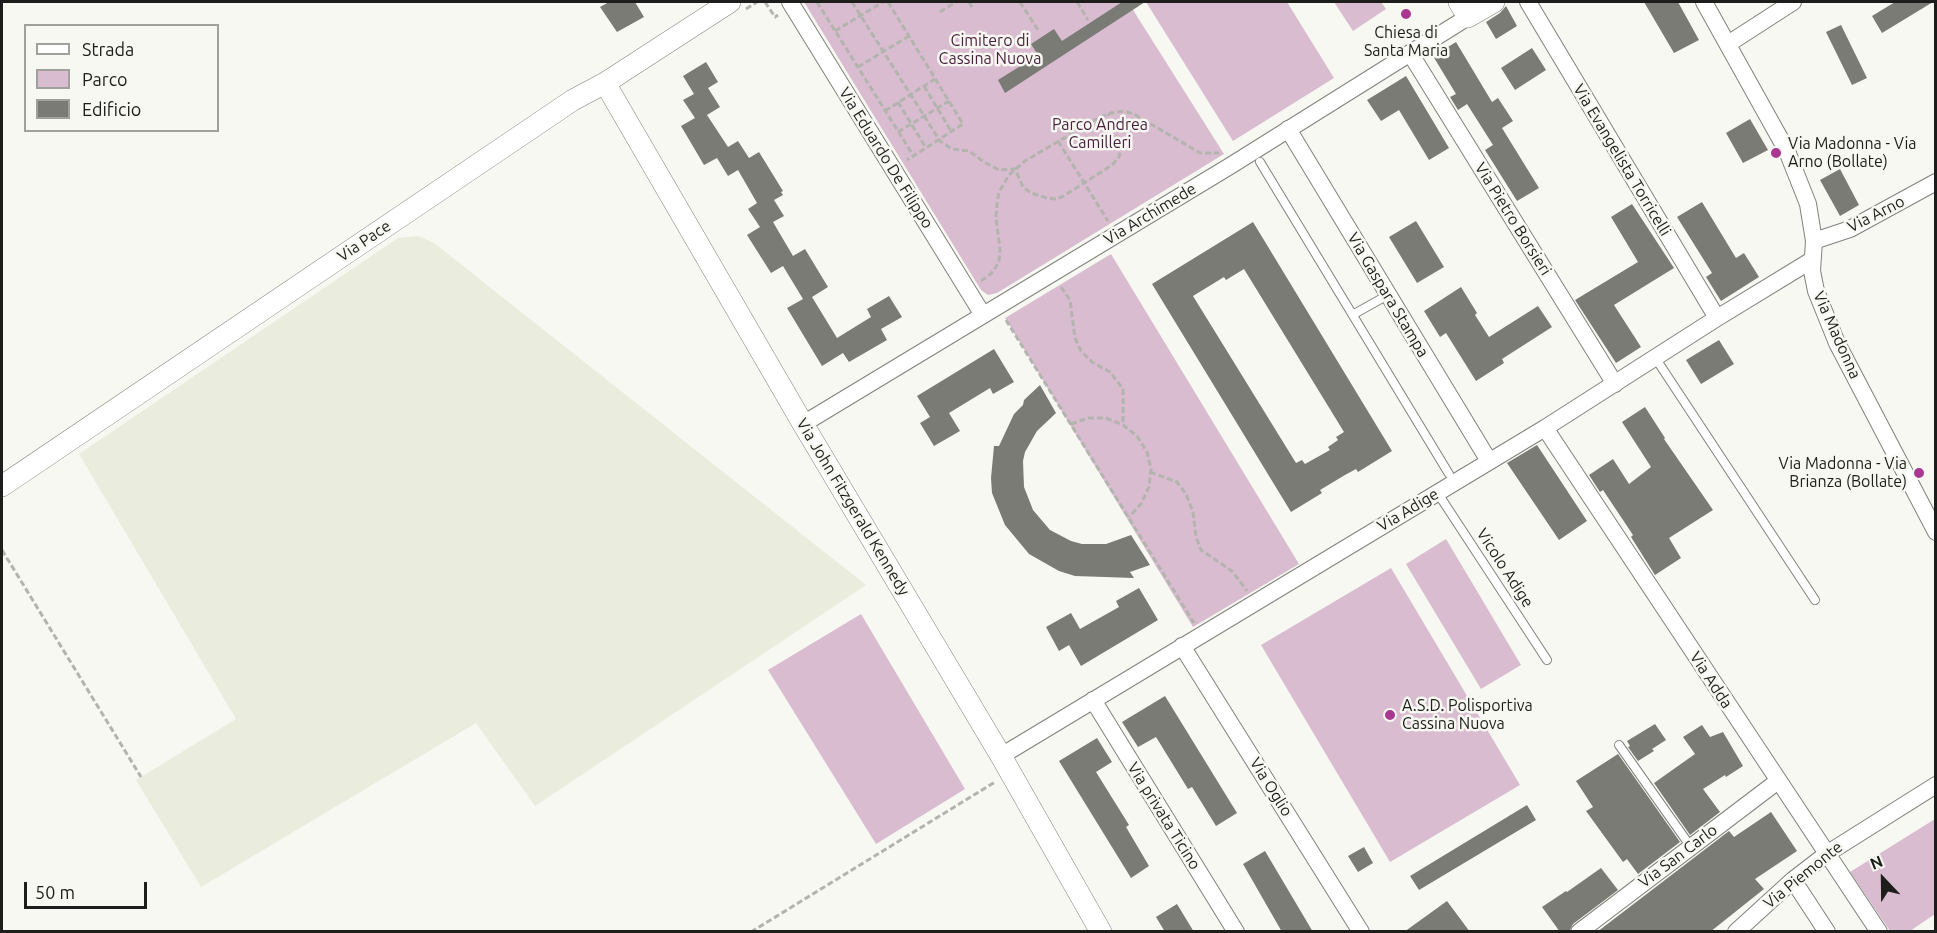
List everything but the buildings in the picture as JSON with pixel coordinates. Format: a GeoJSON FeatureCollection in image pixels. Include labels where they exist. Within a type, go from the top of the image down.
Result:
{"type":"FeatureCollection","features":[{"type":"Feature","properties":{"kind":"street","name":"Via Pace"},"geometry":{"type":"LineString","coordinates":[[2,486],[573,100],[605,83],[730,2]]}},
{"type":"Feature","properties":{"kind":"street","name":"Via Eduardo De Filippo"},"geometry":{"type":"LineString","coordinates":[[790,2],[983,315]]}},
{"type":"Feature","properties":{"kind":"street","name":"Via Archimede"},"geometry":{"type":"LineString","coordinates":[[803,424],[1410,53],[1464,9],[1494,2]]}},
{"type":"Feature","properties":{"kind":"street","name":"Via Evangelista Torricelli"},"geometry":{"type":"LineString","coordinates":[[1528,2],[1717,318]]}},
{"type":"Feature","properties":{"kind":"street","name":"Via Madonna"},"geometry":{"type":"LineString","coordinates":[[1704,2],[1787,151],[1808,204],[1814,241],[1812,260],[1816,291],[1837,343],[1935,532]]}},
{"type":"Feature","properties":{"kind":"street"},"geometry":{"type":"LineString","coordinates":[[1728,44],[1793,2]]}},
{"type":"Feature","properties":{"kind":"street","name":"Via Pietro Borsieri"},"geometry":{"type":"LineString","coordinates":[[1410,53],[1615,384]]}},
{"type":"Feature","properties":{"kind":"street","name":"Via John Fitzgerald Kennedy"},"geometry":{"type":"LineString","coordinates":[[605,83],[803,424],[1006,764],[1101,932]]}},
{"type":"Feature","properties":{"kind":"street","name":"Via Gaspara Stampa"},"geometry":{"type":"LineString","coordinates":[[1288,129],[1489,461]]}},
{"type":"Feature","properties":{"kind":"street","name":"Via Arno"},"geometry":{"type":"LineString","coordinates":[[1814,241],[1850,229],[1935,182]]}},
{"type":"Feature","properties":{"kind":"street","name":"Via Adige"},"geometry":{"type":"LineString","coordinates":[[1006,764],[1093,700],[1615,384],[1657,362],[1717,318],[1812,260]]}},
{"type":"Feature","properties":{"kind":"street","name":"Via Adda"},"geometry":{"type":"LineString","coordinates":[[1545,428],[1879,932]]}},
{"type":"Feature","properties":{"kind":"street","name":"Via Oglio"},"geometry":{"type":"LineString","coordinates":[[1182,646],[1360,930]]}},
{"type":"Feature","properties":{"kind":"street","name":"Via privata Ticino"},"geometry":{"type":"LineString","coordinates":[[1093,700],[1236,932]]}},
{"type":"Feature","properties":{"kind":"street","name":"Via San Carlo"},"geometry":{"type":"LineString","coordinates":[[1579,932],[1778,781]]}},
{"type":"Feature","properties":{"kind":"street","name":"Via Piemonte"},"geometry":{"type":"LineString","coordinates":[[1736,932],[1793,880],[1828,853],[1935,785]]}},
{"type":"Feature","properties":{"kind":"street"},"geometry":{"type":"LineString","coordinates":[[1793,880],[1827,932]]}},
{"type":"Feature","properties":{"kind":"lane"},"geometry":{"type":"LineString","coordinates":[[1260,162],[1449,474]]}},
{"type":"Feature","properties":{"kind":"lane"},"geometry":{"type":"LineString","coordinates":[[1354,314],[1388,295]]}},
{"type":"Feature","properties":{"kind":"lane"},"geometry":{"type":"LineString","coordinates":[[1657,362],[1815,600]]}},
{"type":"Feature","properties":{"kind":"lane","name":"Vicolo Adige"},"geometry":{"type":"LineString","coordinates":[[1437,492],[1547,660]]}},
{"type":"Feature","properties":{"kind":"lane"},"geometry":{"type":"LineString","coordinates":[[1619,745],[1691,847]]}},
{"type":"Feature","properties":{"kind":"path"},"geometry":{"type":"LineString","coordinates":[[817,2],[913,156]]}},
{"type":"Feature","properties":{"kind":"path"},"geometry":{"type":"LineString","coordinates":[[852,2],[939,139],[952,149],[969,151],[999,170],[1015,169]]}},
{"type":"Feature","properties":{"kind":"path"},"geometry":{"type":"LineString","coordinates":[[835,31],[883,2]]}},
{"type":"Feature","properties":{"kind":"path"},"geometry":{"type":"LineString","coordinates":[[888,2],[963,124],[900,164]]}},
{"type":"Feature","properties":{"kind":"path"},"geometry":{"type":"LineString","coordinates":[[940,12],[956,2]]}},
{"type":"Feature","properties":{"kind":"path"},"geometry":{"type":"LineString","coordinates":[[969,2],[972,7]]}},
{"type":"Feature","properties":{"kind":"path"},"geometry":{"type":"LineString","coordinates":[[1020,2],[1038,30]]}},
{"type":"Feature","properties":{"kind":"path"},"geometry":{"type":"LineString","coordinates":[[1077,2],[1088,20]]}},
{"type":"Feature","properties":{"kind":"path"},"geometry":{"type":"LineString","coordinates":[[858,67],[909,36]]}},
{"type":"Feature","properties":{"kind":"path"},"geometry":{"type":"LineString","coordinates":[[885,111],[935,78]]}},
{"type":"Feature","properties":{"kind":"path"},"geometry":{"type":"LineString","coordinates":[[924,86],[951,131]]}},
{"type":"Feature","properties":{"kind":"path"},"geometry":{"type":"LineString","coordinates":[[898,132],[949,101]]}},
{"type":"Feature","properties":{"kind":"path"},"geometry":{"type":"LineString","coordinates":[[898,102],[926,148]]}},
{"type":"Feature","properties":{"kind":"path"},"geometry":{"type":"LineString","coordinates":[[975,285],[987,278],[999,261],[996,217],[999,192],[1009,175],[1025,161],[1108,114],[1124,111],[1134,114],[1193,150],[1200,153],[1219,153],[1224,157]]}},
{"type":"Feature","properties":{"kind":"path"},"geometry":{"type":"LineString","coordinates":[[1015,169],[1023,187],[1031,193],[1047,198],[1055,199],[1085,184],[1112,165],[1119,157],[1121,148],[1108,114]]}},
{"type":"Feature","properties":{"kind":"path"},"geometry":{"type":"LineString","coordinates":[[1058,141],[1111,225]]}},
{"type":"Feature","properties":{"kind":"path"},"geometry":{"type":"LineString","coordinates":[[1053,273],[1070,300],[1076,338],[1081,351],[1092,362],[1110,372],[1123,389],[1123,425]]}},
{"type":"Feature","properties":{"kind":"path"},"geometry":{"type":"LineString","coordinates":[[999,305],[1202,635]]}},
{"type":"Feature","properties":{"kind":"path"},"geometry":{"type":"LineString","coordinates":[[1071,424],[1088,418],[1106,418],[1123,425],[1137,436],[1147,452],[1150,472],[1149,488],[1141,504],[1128,517]]}},
{"type":"Feature","properties":{"kind":"path"},"geometry":{"type":"LineString","coordinates":[[1150,472],[1177,482],[1186,494],[1193,512],[1196,537],[1201,550],[1232,571],[1244,585],[1254,603]]}},
{"type":"Feature","properties":{"kind":"path"},"geometry":{"type":"LineString","coordinates":[[2,550],[141,777]]}},
{"type":"Feature","properties":{"kind":"path"},"geometry":{"type":"LineString","coordinates":[[751,932],[1006,764]]}},
{"type":"Feature","properties":{"kind":"shaded area"},"geometry":{"type":"Polygon","coordinates":[[[418,236],[434,243],[866,585],[535,806],[476,723],[201,887],[136,780],[236,719],[79,454],[398,238],[418,236]]]}},
{"type":"Feature","properties":{"kind":"green space","name":"Parco Andrea Camilleri"},"geometry":{"type":"Polygon","coordinates":[[[804,2],[1128,2],[1224,154],[997,293],[988,295],[981,290],[804,2]]]}},
{"type":"Feature","properties":{"kind":"green space"},"geometry":{"type":"Polygon","coordinates":[[[1146,2],[1287,2],[1334,78],[1233,141],[1146,2]]]}},
{"type":"Feature","properties":{"kind":"green space"},"geometry":{"type":"Polygon","coordinates":[[[1334,2],[1381,2],[1386,9],[1353,31],[1334,2]]]}},
{"type":"Feature","properties":{"kind":"green space"},"geometry":{"type":"Polygon","coordinates":[[[1111,254],[1299,564],[1193,627],[1005,318],[1111,254]]]}},
{"type":"Feature","properties":{"kind":"green space"},"geometry":{"type":"Polygon","coordinates":[[[1446,539],[1521,665],[1481,689],[1406,564],[1446,539]]]}},
{"type":"Feature","properties":{"kind":"green space","name":"A.S.D. Polisportiva Cassina Nuova"},"geometry":{"type":"Polygon","coordinates":[[[1391,568],[1520,785],[1390,862],[1261,645],[1391,568]]]}},
{"type":"Feature","properties":{"kind":"green space"},"geometry":{"type":"Polygon","coordinates":[[[861,614],[965,789],[876,844],[768,670],[861,614]]]}},
{"type":"Feature","properties":{"kind":"green space"},"geometry":{"type":"Polygon","coordinates":[[[1935,819],[1935,914],[1910,931],[1890,931],[1850,872],[1935,819]]]}},
{"type":"Feature","properties":{"kind":"place","name":"Chiesa di Santa Maria"},"geometry":{"type":"Point","coordinates":[1406,14]}},
{"type":"Feature","properties":{"kind":"place","name":"Via Madonna - Via Arno (Bollate)"},"geometry":{"type":"Point","coordinates":[1776,153]}},
{"type":"Feature","properties":{"kind":"place","name":"Via Madonna - Via Brianza (Bollate)"},"geometry":{"type":"Point","coordinates":[1919,473]}},
{"type":"Feature","properties":{"kind":"place","name":"A.S.D. Polisportiva Cassina Nuova"},"geometry":{"type":"Point","coordinates":[1390,715]}},
{"type":"Feature","properties":{"kind":"park label","name":"Cimitero di Cassina Nuova"},"geometry":{"type":"Point","coordinates":[990,50]}}]}
